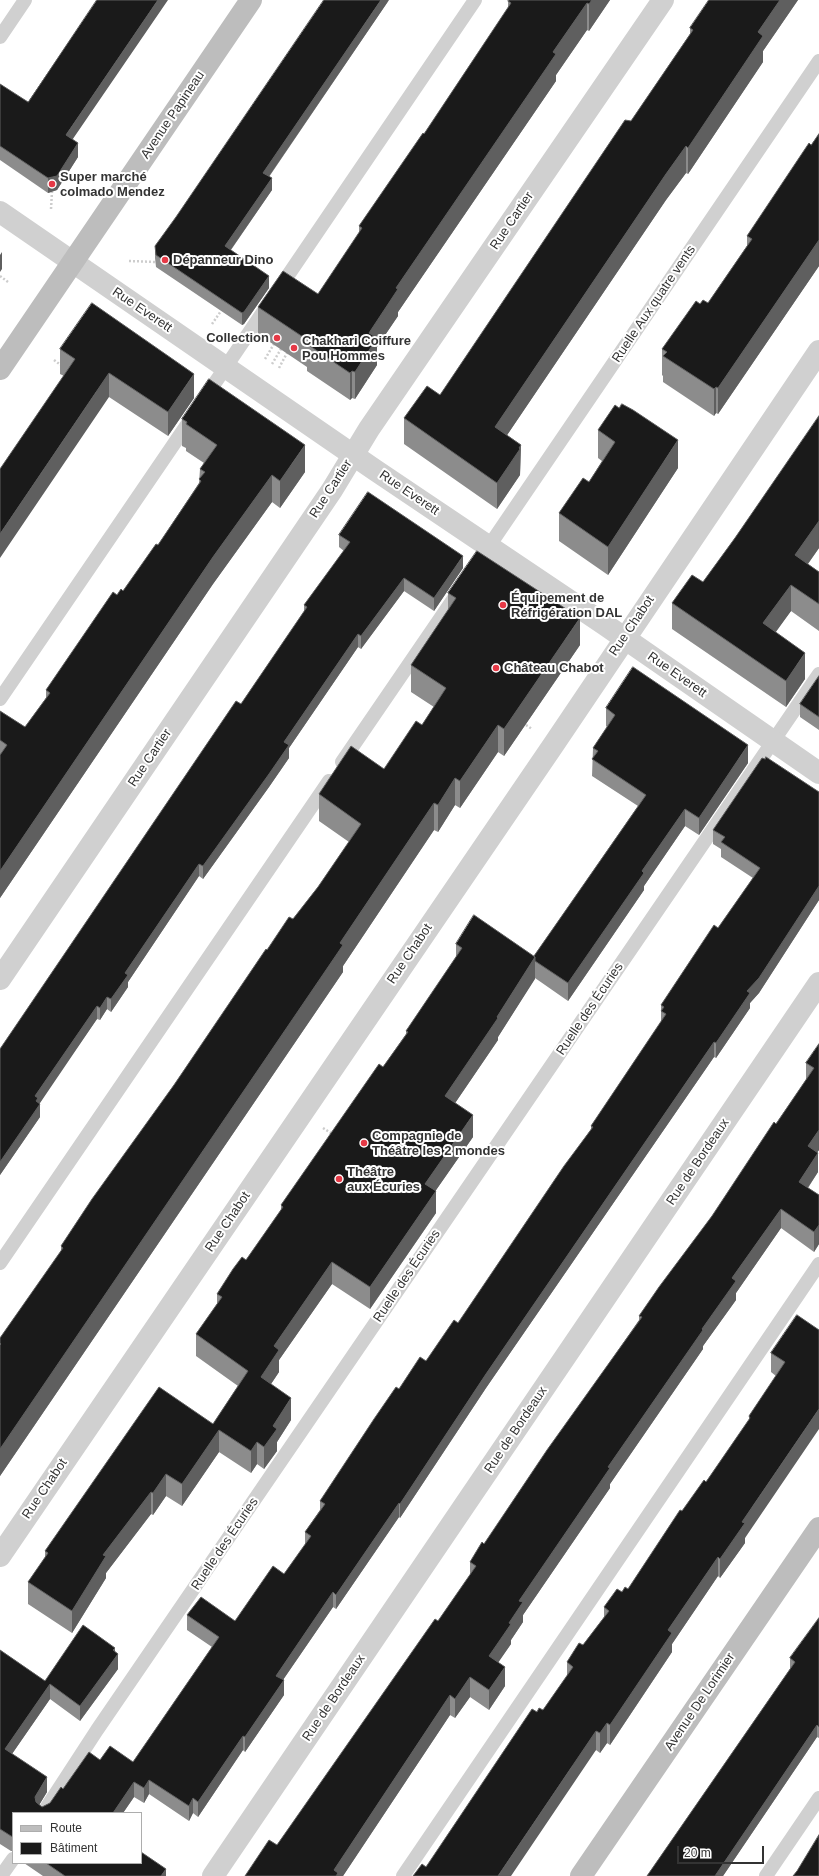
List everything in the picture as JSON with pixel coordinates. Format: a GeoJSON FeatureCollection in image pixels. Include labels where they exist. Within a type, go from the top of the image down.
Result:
{"type":"FeatureCollection","features":[{"type":"Feature","properties":{"kind":"main road","name":"Avenue Papineau"},"geometry":{"type":"LineString","coordinates":[[0,369],[251,0]]}},
{"type":"Feature","properties":{"kind":"main road","name":"Avenue De Lorimier"},"geometry":{"type":"LineString","coordinates":[[582,1876],[819,1528]]}},
{"type":"Feature","properties":{"kind":"street","name":"Rue Cartier"},"geometry":{"type":"LineString","coordinates":[[0,979],[328,496],[353,455],[663,0]]}},
{"type":"Feature","properties":{"kind":"street","name":"Rue Everett"},"geometry":{"type":"LineString","coordinates":[[0,212],[353,455],[819,772]]}},
{"type":"Feature","properties":{"kind":"street","name":"Rue Chabot"},"geometry":{"type":"LineString","coordinates":[[0,1556],[554,744],[624,638],[819,351]]}},
{"type":"Feature","properties":{"kind":"street","name":"Rue de Bordeaux"},"geometry":{"type":"LineString","coordinates":[[213,1876],[819,983]]}},
{"type":"Feature","properties":{"kind":"lane"},"geometry":{"type":"LineString","coordinates":[[0,37],[25,0]]}},
{"type":"Feature","properties":{"kind":"lane"},"geometry":{"type":"LineString","coordinates":[[0,698],[475,0]]}},
{"type":"Feature","properties":{"kind":"lane","name":"Ruelle Aux quatre vents"},"geometry":{"type":"LineString","coordinates":[[477,565],[819,61]]}},
{"type":"Feature","properties":{"kind":"lane"},"geometry":{"type":"LineString","coordinates":[[0,1263],[466,580]]}},
{"type":"Feature","properties":{"kind":"lane","name":"Ruelle des Écuries"},"geometry":{"type":"LineString","coordinates":[[44,1812],[97,1730],[819,674]]}},
{"type":"Feature","properties":{"kind":"lane"},"geometry":{"type":"LineString","coordinates":[[403,1876],[819,1264]]}},
{"type":"Feature","properties":{"kind":"lane"},"geometry":{"type":"LineString","coordinates":[[766,1876],[819,1798]]}},
{"type":"Feature","properties":{"kind":"lane"},"geometry":{"type":"LineString","coordinates":[[1,1876],[12,1860]]}},
{"type":"Feature","properties":{"kind":"path"},"geometry":{"type":"LineString","coordinates":[[67,174],[78,182]]}},
{"type":"Feature","properties":{"kind":"path"},"geometry":{"type":"LineString","coordinates":[[51,209],[52,192]]}},
{"type":"Feature","properties":{"kind":"path"},"geometry":{"type":"LineString","coordinates":[[129,261],[156,262]]}},
{"type":"Feature","properties":{"kind":"path"},"geometry":{"type":"LineString","coordinates":[[0,276],[8,282]]}},
{"type":"Feature","properties":{"kind":"path"},"geometry":{"type":"LineString","coordinates":[[212,324],[221,311]]}},
{"type":"Feature","properties":{"kind":"path"},"geometry":{"type":"LineString","coordinates":[[265,359],[274,344]]}},
{"type":"Feature","properties":{"kind":"path"},"geometry":{"type":"LineString","coordinates":[[272,364],[281,349]]}},
{"type":"Feature","properties":{"kind":"path"},"geometry":{"type":"LineString","coordinates":[[279,368],[287,353]]}},
{"type":"Feature","properties":{"kind":"path"},"geometry":{"type":"LineString","coordinates":[[54,360],[64,367]]}},
{"type":"Feature","properties":{"kind":"path"},"geometry":{"type":"LineString","coordinates":[[526,725],[534,730]]}},
{"type":"Feature","properties":{"kind":"path"},"geometry":{"type":"LineString","coordinates":[[321,1127],[334,1136],[330,1141]]}},
{"type":"Feature","properties":{"kind":"building"},"geometry":{"type":"Polygon","coordinates":[[[97,0],[158,0],[66,135],[78,143],[57,176],[48,178],[0,146],[0,84],[28,102],[97,0]]]}},
{"type":"Feature","properties":{"kind":"building"},"geometry":{"type":"Polygon","coordinates":[[[324,0],[381,0],[263,173],[272,178],[225,246],[269,276],[242,313],[156,255],[155,246],[324,0]]]}},
{"type":"Feature","properties":{"kind":"building"},"geometry":{"type":"Polygon","coordinates":[[[592,0],[589,4],[587,3],[553,52],[556,54],[396,288],[398,289],[369,333],[377,338],[355,372],[352,371],[350,373],[307,344],[309,341],[258,307],[283,271],[318,294],[362,228],[359,226],[423,133],[424,134],[511,3],[508,1],[592,0]]]}},
{"type":"Feature","properties":{"kind":"building"},"geometry":{"type":"Polygon","coordinates":[[[709,0],[780,0],[758,32],[763,36],[688,148],[686,146],[666,174],[495,427],[521,445],[519,448],[520,449],[497,483],[404,418],[427,386],[440,395],[625,120],[631,121],[693,30],[690,28],[709,0]]]}},
{"type":"Feature","properties":{"kind":"building"},"geometry":{"type":"Polygon","coordinates":[[[819,134],[819,240],[718,388],[716,387],[714,389],[663,356],[667,352],[662,349],[696,301],[700,304],[703,300],[708,303],[752,239],[747,236],[809,143],[811,145],[819,134]]]}},
{"type":"Feature","properties":{"kind":"building"},"geometry":{"type":"Polygon","coordinates":[[[92,303],[194,374],[168,412],[109,373],[0,534],[0,469],[75,359],[60,349],[92,303]]]}},
{"type":"Feature","properties":{"kind":"building"},"geometry":{"type":"Polygon","coordinates":[[[209,379],[305,445],[280,481],[272,475],[213,557],[0,871],[0,755],[7,745],[0,740],[0,711],[25,727],[50,693],[46,690],[113,592],[117,595],[121,589],[123,591],[156,544],[158,545],[201,481],[199,479],[205,472],[200,469],[217,445],[186,424],[187,422],[182,419],[209,379]]]}},
{"type":"Feature","properties":{"kind":"building"},"geometry":{"type":"Polygon","coordinates":[[[622,404],[678,440],[608,547],[559,513],[583,478],[589,482],[615,442],[598,430],[615,405],[619,408],[622,404]]]}},
{"type":"Feature","properties":{"kind":"building"},"geometry":{"type":"Polygon","coordinates":[[[819,416],[819,521],[795,555],[819,572],[819,604],[791,585],[763,623],[805,653],[786,681],[672,603],[692,575],[703,582],[819,416]]]}},
{"type":"Feature","properties":{"kind":"building"},"geometry":{"type":"Polygon","coordinates":[[[368,492],[463,556],[434,598],[404,578],[361,636],[358,634],[284,742],[289,745],[269,774],[203,866],[199,864],[125,973],[128,975],[111,999],[107,997],[100,1008],[97,1006],[35,1096],[38,1098],[36,1101],[40,1104],[0,1162],[0,1049],[236,701],[241,704],[307,607],[304,605],[350,542],[339,535],[368,492]]]}},
{"type":"Feature","properties":{"kind":"building"},"geometry":{"type":"Polygon","coordinates":[[[477,551],[580,618],[504,729],[498,725],[460,781],[455,778],[438,805],[434,803],[340,943],[343,945],[0,1449],[0,1338],[63,1248],[61,1246],[92,1199],[174,1085],[266,949],[267,950],[289,917],[293,919],[318,887],[361,824],[319,794],[351,746],[384,769],[416,721],[422,725],[446,688],[411,665],[456,598],[448,593],[477,551]]]}},
{"type":"Feature","properties":{"kind":"building"},"geometry":{"type":"Polygon","coordinates":[[[633,667],[748,745],[699,818],[685,809],[642,871],[644,873],[568,983],[535,961],[534,956],[646,795],[592,759],[598,751],[593,748],[615,715],[606,708],[633,667]]]}},
{"type":"Feature","properties":{"kind":"building"},"geometry":{"type":"Polygon","coordinates":[[[819,676],[819,717],[800,704],[819,676]]]}},
{"type":"Feature","properties":{"kind":"building"},"geometry":{"type":"Polygon","coordinates":[[[766,757],[819,792],[819,886],[759,978],[747,991],[750,993],[716,1043],[714,1042],[486,1374],[400,1504],[399,1503],[336,1595],[333,1592],[276,1676],[284,1680],[245,1737],[243,1736],[198,1802],[193,1798],[189,1806],[149,1780],[144,1788],[134,1782],[114,1812],[12,1812],[12,1836],[0,1829],[0,1650],[45,1681],[83,1625],[115,1648],[113,1650],[118,1654],[80,1706],[50,1684],[5,1749],[47,1777],[35,1797],[36,1802],[42,1807],[50,1803],[61,1787],[63,1789],[89,1752],[100,1760],[110,1746],[133,1762],[219,1637],[187,1615],[201,1597],[235,1621],[273,1566],[284,1574],[311,1536],[305,1532],[325,1504],[320,1501],[374,1419],[396,1387],[399,1389],[420,1357],[426,1361],[454,1320],[458,1323],[564,1166],[593,1127],[591,1126],[666,1014],[661,1011],[664,1007],[661,1005],[714,925],[718,928],[760,868],[721,842],[725,837],[713,830],[762,758],[765,759],[766,757]]]}},
{"type":"Feature","properties":{"kind":"building"},"geometry":{"type":"Polygon","coordinates":[[[474,915],[535,957],[497,1017],[498,1018],[445,1096],[473,1115],[425,1184],[436,1191],[370,1287],[332,1262],[274,1346],[279,1350],[261,1377],[291,1398],[273,1426],[277,1429],[264,1447],[257,1442],[251,1451],[219,1430],[182,1484],[166,1474],[153,1493],[151,1492],[103,1555],[106,1556],[72,1611],[28,1582],[48,1553],[45,1551],[159,1387],[213,1424],[248,1371],[196,1334],[222,1297],[217,1294],[233,1269],[242,1257],[246,1260],[283,1207],[281,1205],[379,1064],[383,1067],[408,1032],[406,1031],[462,948],[456,944],[474,915]]]}},
{"type":"Feature","properties":{"kind":"building"},"geometry":{"type":"Polygon","coordinates":[[[819,1044],[819,1130],[808,1146],[818,1153],[799,1182],[819,1195],[819,1225],[814,1232],[781,1209],[732,1278],[736,1281],[608,1467],[610,1468],[519,1601],[523,1602],[509,1623],[511,1624],[489,1656],[505,1667],[489,1690],[470,1677],[455,1699],[450,1695],[334,1870],[338,1873],[336,1876],[245,1876],[269,1840],[277,1845],[435,1619],[438,1621],[476,1566],[470,1562],[482,1542],[484,1544],[547,1450],[642,1317],[639,1316],[659,1287],[712,1216],[774,1122],[776,1124],[814,1068],[806,1063],[819,1044]]]}},
{"type":"Feature","properties":{"kind":"building"},"geometry":{"type":"Polygon","coordinates":[[[797,1315],[819,1330],[819,1409],[742,1522],[745,1523],[720,1559],[718,1557],[668,1630],[672,1633],[610,1725],[607,1723],[600,1733],[596,1731],[498,1876],[413,1876],[422,1864],[426,1867],[532,1709],[537,1712],[539,1708],[543,1710],[573,1667],[567,1662],[579,1643],[583,1645],[609,1611],[604,1607],[617,1589],[622,1592],[625,1587],[628,1589],[680,1510],[682,1511],[704,1480],[706,1482],[750,1418],[749,1416],[785,1362],[771,1353],[797,1315]]]}},
{"type":"Feature","properties":{"kind":"building"},"geometry":{"type":"Polygon","coordinates":[[[819,1618],[819,1727],[817,1725],[715,1876],[647,1876],[795,1662],[790,1658],[819,1618]]]}},
{"type":"Feature","properties":{"kind":"building"},"geometry":{"type":"Polygon","coordinates":[[[819,1835],[819,1876],[793,1876],[797,1871],[819,1835]]]}},
{"type":"Feature","properties":{"kind":"building"},"geometry":{"type":"Polygon","coordinates":[[[142,1853],[166,1869],[161,1876],[65,1876],[47,1864],[142,1864],[142,1853]]]}},
{"type":"Feature","properties":{"kind":"place","name":"Super marché colmado Mendez"},"geometry":{"type":"Point","coordinates":[52,184]}},
{"type":"Feature","properties":{"kind":"place","name":"Dépanneur Dino"},"geometry":{"type":"Point","coordinates":[165,260]}},
{"type":"Feature","properties":{"kind":"place","name":"Collection"},"geometry":{"type":"Point","coordinates":[277,338]}},
{"type":"Feature","properties":{"kind":"place","name":"Chakhari Coiffure Pou Hommes"},"geometry":{"type":"Point","coordinates":[294,348]}},
{"type":"Feature","properties":{"kind":"place","name":"Équipement de Réfrigération DAL"},"geometry":{"type":"Point","coordinates":[503,605]}},
{"type":"Feature","properties":{"kind":"place","name":"Château Chabot"},"geometry":{"type":"Point","coordinates":[496,668]}},
{"type":"Feature","properties":{"kind":"place","name":"Compagnie de Théâtre les 2 mondes"},"geometry":{"type":"Point","coordinates":[364,1143]}},
{"type":"Feature","properties":{"kind":"place","name":"Théâtre aux Écuries"},"geometry":{"type":"Point","coordinates":[339,1179]}}]}
